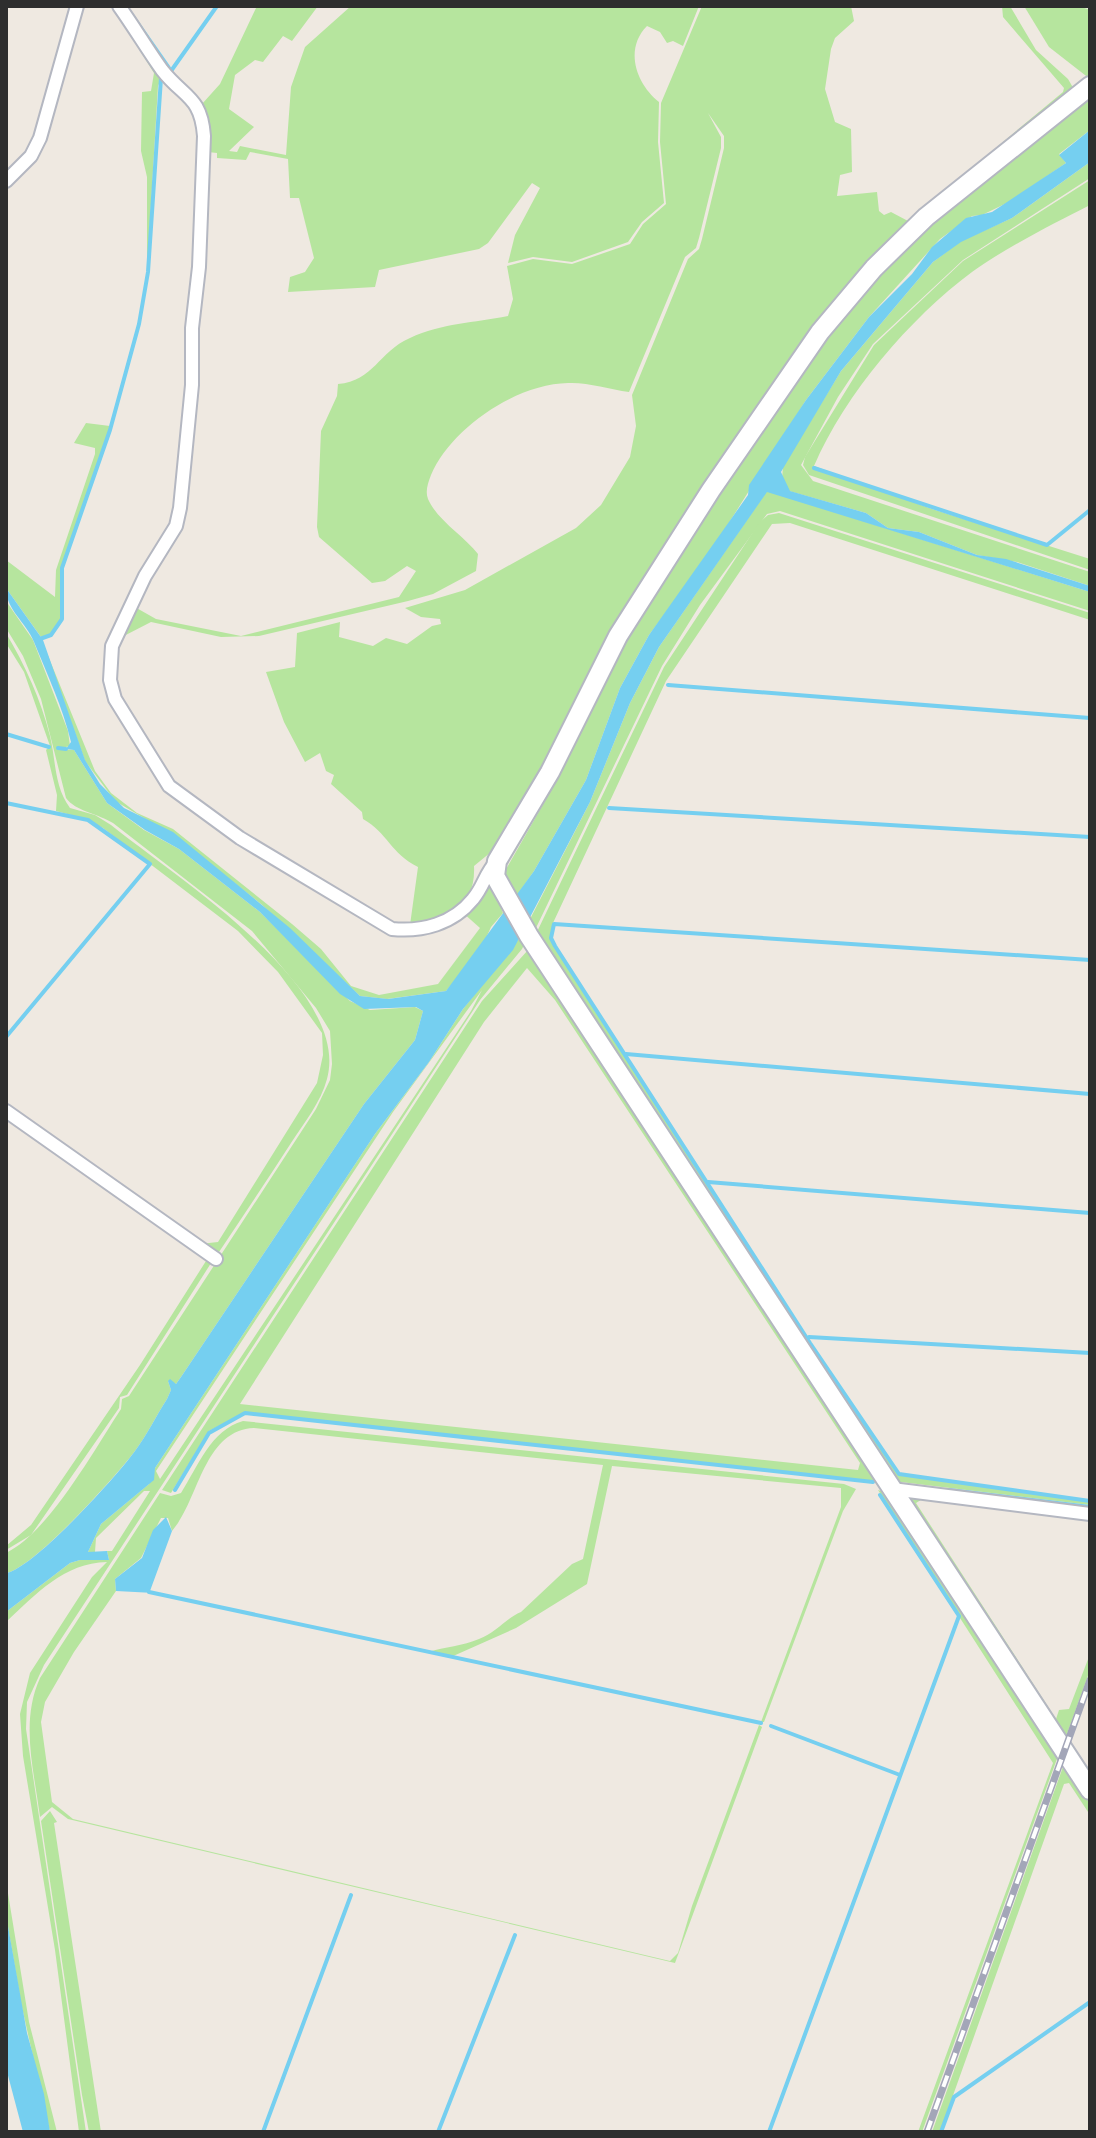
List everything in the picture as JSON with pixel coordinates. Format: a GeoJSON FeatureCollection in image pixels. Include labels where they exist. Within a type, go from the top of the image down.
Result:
{"type":"FeatureCollection","features":[{"type":"Feature","properties":{"kind":"main road"},"geometry":{"type":"LineString","coordinates":[[1090,86],[926,217],[874,268],[820,332],[711,490],[618,636],[550,772],[497,861],[495,876],[529,936],[1090,1790]]}},
{"type":"Feature","properties":{"kind":"street"},"geometry":{"type":"LineString","coordinates":[[6,181],[31,156],[40,138],[77,6]]}},
{"type":"Feature","properties":{"kind":"street"},"geometry":{"type":"LineString","coordinates":[[119,6],[162,70],[195,100],[200,109],[204,136],[199,267],[192,328],[192,385],[180,508],[176,526],[145,576],[112,646],[110,680],[115,699],[169,786],[240,838],[392,929],[421,929],[449,919],[473,899],[485,872],[497,861]]}},
{"type":"Feature","properties":{"kind":"street"},"geometry":{"type":"LineString","coordinates":[[6,1111],[216,1259]]}},
{"type":"Feature","properties":{"kind":"street"},"geometry":{"type":"LineString","coordinates":[[892,1489],[1090,1514]]}},
{"type":"Feature","properties":{"kind":"green space"},"geometry":{"type":"Polygon","coordinates":[[[112,6],[115,6],[162,77],[158,86],[147,272],[147,177],[141,151],[142,92],[151,91],[154,73],[112,6]]]}},
{"type":"Feature","properties":{"kind":"green space"},"geometry":{"type":"Polygon","coordinates":[[[257,6],[318,6],[292,41],[283,36],[263,62],[255,60],[235,75],[229,109],[254,127],[229,151],[237,152],[240,146],[286,155],[291,87],[305,47],[351,6],[699,6],[683,46],[673,41],[667,43],[660,32],[647,26],[636,45],[639,76],[659,102],[658,142],[664,203],[642,222],[628,242],[572,262],[533,257],[508,263],[515,235],[540,188],[532,183],[488,243],[479,249],[379,270],[375,287],[288,292],[290,277],[305,272],[314,258],[299,198],[290,198],[288,159],[250,152],[246,160],[217,158],[217,153],[208,152],[208,120],[202,104],[220,84],[257,6]]]}},
{"type":"Feature","properties":{"kind":"green space"},"geometry":{"type":"Polygon","coordinates":[[[702,6],[851,6],[854,21],[835,38],[825,89],[835,122],[851,129],[852,172],[840,175],[837,196],[877,192],[879,211],[884,215],[891,212],[908,221],[1063,92],[1064,88],[1003,17],[1002,6],[1010,6],[1036,50],[1068,79],[1075,91],[872,265],[574,709],[502,843],[474,866],[470,892],[464,901],[447,914],[410,925],[418,867],[401,856],[378,830],[363,819],[362,812],[331,784],[334,775],[326,771],[320,753],[305,762],[284,722],[266,672],[295,667],[297,633],[340,622],[339,637],[373,646],[386,638],[407,644],[432,626],[441,624],[440,619],[421,617],[405,608],[465,590],[576,528],[601,505],[630,457],[636,426],[632,395],[688,259],[699,249],[702,239],[724,148],[724,136],[708,113],[721,137],[721,148],[699,238],[696,248],[685,257],[629,392],[575,383],[548,385],[527,391],[507,400],[469,426],[440,458],[431,475],[428,499],[438,514],[478,554],[476,571],[433,594],[259,636],[221,637],[151,622],[118,639],[133,606],[156,619],[241,636],[399,597],[416,571],[407,566],[385,581],[372,583],[319,537],[321,431],[337,396],[338,384],[360,378],[399,344],[422,333],[508,316],[513,299],[507,266],[533,259],[572,264],[630,244],[643,224],[666,204],[660,142],[661,103],[702,6]]]}},
{"type":"Feature","properties":{"kind":"green space"},"geometry":{"type":"Polygon","coordinates":[[[1024,6],[1079,6],[1090,10],[1090,79],[1049,47],[1024,6]]]}},
{"type":"Feature","properties":{"kind":"green space"},"geometry":{"type":"Polygon","coordinates":[[[1090,95],[1090,130],[1059,154],[1066,163],[1009,202],[982,215],[972,216],[940,239],[869,317],[806,400],[710,553],[649,635],[620,688],[586,780],[534,871],[513,901],[503,876],[505,871],[545,801],[641,608],[821,341],[912,238],[1090,95]]]}},
{"type":"Feature","properties":{"kind":"green space"},"geometry":{"type":"Polygon","coordinates":[[[1090,162],[1090,178],[963,260],[873,344],[838,397],[801,465],[813,481],[1090,572],[1090,586],[1017,562],[977,555],[919,532],[888,528],[866,513],[789,491],[782,479],[783,466],[841,371],[933,262],[961,241],[1012,218],[1090,162]]]}},
{"type":"Feature","properties":{"kind":"green space"},"geometry":{"type":"Polygon","coordinates":[[[1090,180],[1090,205],[1014,245],[972,272],[903,335],[861,385],[814,466],[932,509],[1090,559],[1090,570],[809,475],[803,465],[805,457],[874,345],[963,261],[1090,180]]]}},
{"type":"Feature","properties":{"kind":"green space"},"geometry":{"type":"Polygon","coordinates":[[[86,423],[110,426],[61,568],[61,619],[50,634],[41,637],[6,588],[6,560],[55,597],[56,570],[95,454],[95,448],[74,443],[86,423]]]}},
{"type":"Feature","properties":{"kind":"green space"},"geometry":{"type":"Polygon","coordinates":[[[767,491],[1090,592],[1090,611],[780,511],[767,514],[700,605],[662,666],[535,930],[527,925],[590,802],[630,703],[659,647],[767,491]]]}},
{"type":"Feature","properties":{"kind":"green space"},"geometry":{"type":"Polygon","coordinates":[[[779,513],[1090,613],[1090,620],[790,523],[772,524],[666,681],[553,923],[551,938],[809,1344],[899,1475],[1090,1502],[1090,1505],[901,1482],[899,1485],[535,936],[664,667],[759,523],[768,515],[779,513]]]}},
{"type":"Feature","properties":{"kind":"green space"},"geometry":{"type":"Polygon","coordinates":[[[6,601],[33,640],[68,731],[70,746],[58,749],[74,750],[107,803],[144,830],[179,849],[260,912],[350,1001],[370,1010],[415,1007],[423,1011],[415,1040],[364,1104],[176,1384],[168,1381],[171,1390],[144,1439],[93,1500],[54,1539],[19,1568],[6,1573],[6,1553],[38,1527],[70,1488],[121,1409],[122,1399],[129,1396],[316,1109],[330,1080],[332,1064],[330,1031],[316,1008],[252,931],[113,823],[75,806],[66,798],[41,699],[23,656],[6,628],[6,601]]]}},
{"type":"Feature","properties":{"kind":"green space"},"geometry":{"type":"Polygon","coordinates":[[[6,633],[42,709],[58,782],[70,808],[95,815],[111,825],[252,937],[286,972],[313,1008],[327,1044],[327,1079],[316,1104],[217,1255],[200,1244],[218,1242],[317,1083],[323,1055],[322,1033],[278,972],[238,931],[103,828],[86,819],[56,811],[57,795],[46,750],[50,746],[24,672],[6,643],[6,633]]]}},
{"type":"Feature","properties":{"kind":"green space"},"geometry":{"type":"Polygon","coordinates":[[[44,646],[95,771],[111,793],[137,813],[173,829],[292,924],[321,949],[351,986],[379,995],[438,984],[480,928],[462,912],[491,883],[503,913],[491,927],[481,949],[446,991],[387,999],[360,996],[261,904],[176,837],[115,801],[85,761],[44,646]]]}},
{"type":"Feature","properties":{"kind":"green space"},"geometry":{"type":"Polygon","coordinates":[[[519,939],[524,945],[522,949],[480,1000],[44,1665],[27,1702],[26,1729],[86,2132],[79,2132],[55,1950],[23,1756],[20,1714],[30,1673],[92,1577],[107,1562],[64,1574],[6,1622],[6,1612],[70,1563],[109,1560],[107,1551],[112,1551],[150,1491],[144,1491],[96,1538],[95,1552],[88,1552],[101,1524],[149,1484],[155,1468],[375,1134],[429,1062],[463,1009],[519,939]],[[482,990],[393,1112],[156,1471],[160,1479],[482,990]]]}},
{"type":"Feature","properties":{"kind":"green space"},"geometry":{"type":"Polygon","coordinates":[[[528,950],[879,1482],[246,1412],[209,1431],[171,1493],[162,1490],[482,1001],[528,950]],[[527,968],[484,1022],[240,1404],[858,1470],[860,1463],[555,1000],[527,968]]]}},
{"type":"Feature","properties":{"kind":"green space"},"geometry":{"type":"Polygon","coordinates":[[[201,1251],[213,1260],[127,1395],[120,1397],[119,1408],[31,1535],[6,1550],[6,1546],[31,1525],[140,1365],[206,1261],[201,1251]]]}},
{"type":"Feature","properties":{"kind":"green space"},"geometry":{"type":"Polygon","coordinates":[[[243,1421],[844,1484],[856,1489],[843,1511],[764,1722],[761,1722],[841,1507],[841,1488],[612,1466],[587,1584],[516,1628],[451,1657],[428,1652],[467,1643],[491,1633],[521,1612],[572,1564],[583,1559],[603,1465],[254,1428],[238,1431],[215,1450],[186,1510],[172,1531],[168,1518],[161,1518],[141,1558],[115,1579],[116,1591],[74,1652],[45,1702],[41,1722],[52,1802],[73,1819],[670,1961],[678,1953],[692,1906],[759,1725],[762,1727],[675,1963],[68,1819],[52,1807],[40,1817],[30,1729],[34,1695],[40,1678],[160,1493],[171,1496],[181,1493],[214,1441],[222,1432],[243,1421]]]}},
{"type":"Feature","properties":{"kind":"green space"},"geometry":{"type":"Polygon","coordinates":[[[878,1490],[887,1493],[1058,1756],[922,2132],[918,2132],[1053,1763],[878,1490]]]}},
{"type":"Feature","properties":{"kind":"green space"},"geometry":{"type":"Polygon","coordinates":[[[910,1495],[927,1496],[916,1503],[1056,1719],[1059,1710],[1069,1709],[1090,1654],[1090,1670],[1064,1742],[908,1498],[910,1495]]]}},
{"type":"Feature","properties":{"kind":"green space"},"geometry":{"type":"Polygon","coordinates":[[[1064,1764],[1090,1804],[1090,1815],[1069,1783],[1064,1784],[940,2132],[932,2132],[1064,1764]]]}},
{"type":"Feature","properties":{"kind":"green space"},"geometry":{"type":"Polygon","coordinates":[[[50,1811],[57,1822],[54,1823],[101,2132],[89,2132],[82,2095],[41,1821],[50,1811]]]}},
{"type":"Feature","properties":{"kind":"green space"},"geometry":{"type":"Polygon","coordinates":[[[6,1881],[29,2022],[57,2132],[50,2132],[21,2003],[6,1915],[6,1881]]]}},
{"type":"Feature","properties":{"kind":"water"},"geometry":{"type":"Polygon","coordinates":[[[1090,130],[1090,162],[1012,218],[961,242],[933,262],[841,371],[781,472],[790,491],[866,513],[888,528],[919,532],[977,555],[1006,559],[1090,586],[1090,592],[767,492],[659,647],[630,703],[590,802],[513,950],[463,1009],[429,1062],[375,1134],[155,1468],[154,1480],[101,1524],[88,1552],[107,1551],[109,1560],[70,1563],[6,1612],[6,1573],[19,1568],[54,1539],[111,1480],[144,1439],[171,1390],[168,1381],[170,1379],[176,1384],[364,1104],[415,1040],[423,1011],[416,1007],[364,1009],[340,994],[260,912],[179,849],[107,803],[74,750],[66,749],[71,742],[59,704],[30,635],[9,603],[6,588],[43,640],[85,760],[100,784],[124,808],[173,832],[290,928],[360,996],[388,999],[446,991],[534,871],[586,780],[620,688],[649,635],[748,495],[749,485],[806,400],[869,317],[912,274],[932,247],[966,218],[992,212],[1066,163],[1059,155],[1090,130]]]}},
{"type":"Feature","properties":{"kind":"water"},"geometry":{"type":"Polygon","coordinates":[[[166,1517],[172,1531],[150,1591],[154,1593],[116,1591],[115,1579],[142,1558],[153,1530],[166,1517]]]}},
{"type":"Feature","properties":{"kind":"water"},"geometry":{"type":"Polygon","coordinates":[[[6,1915],[27,2033],[44,2094],[50,2132],[23,2132],[6,2068],[6,1915]]]}},
{"type":"Feature","properties":{"kind":"waterway"},"geometry":{"type":"LineString","coordinates":[[127,8],[171,71],[217,6]]}},
{"type":"Feature","properties":{"kind":"waterway"},"geometry":{"type":"LineString","coordinates":[[37,640],[51,635],[62,619],[62,568],[110,430],[139,324],[148,272],[161,78]]}},
{"type":"Feature","properties":{"kind":"waterway"},"geometry":{"type":"LineString","coordinates":[[814,468],[1047,545],[1090,510]]}},
{"type":"Feature","properties":{"kind":"waterway"},"geometry":{"type":"LineString","coordinates":[[668,685],[1090,718]]}},
{"type":"Feature","properties":{"kind":"waterway"},"geometry":{"type":"LineString","coordinates":[[6,734],[49,747]]}},
{"type":"Feature","properties":{"kind":"waterway"},"geometry":{"type":"LineString","coordinates":[[58,748],[66,749]]}},
{"type":"Feature","properties":{"kind":"waterway"},"geometry":{"type":"LineString","coordinates":[[6,803],[88,820],[150,864],[6,1037]]}},
{"type":"Feature","properties":{"kind":"waterway"},"geometry":{"type":"LineString","coordinates":[[609,808],[1090,837]]}},
{"type":"Feature","properties":{"kind":"waterway"},"geometry":{"type":"LineString","coordinates":[[1090,960],[554,924],[551,938],[810,1343],[899,1474],[1090,1501]]}},
{"type":"Feature","properties":{"kind":"waterway"},"geometry":{"type":"LineString","coordinates":[[626,1054],[1090,1094]]}},
{"type":"Feature","properties":{"kind":"waterway"},"geometry":{"type":"LineString","coordinates":[[708,1182],[1090,1213]]}},
{"type":"Feature","properties":{"kind":"waterway"},"geometry":{"type":"LineString","coordinates":[[809,1337],[1090,1353]]}},
{"type":"Feature","properties":{"kind":"waterway"},"geometry":{"type":"LineString","coordinates":[[175,1490],[209,1433],[245,1413],[873,1482]]}},
{"type":"Feature","properties":{"kind":"waterway"},"geometry":{"type":"LineString","coordinates":[[949,1490],[1090,1507]]}},
{"type":"Feature","properties":{"kind":"waterway"},"geometry":{"type":"LineString","coordinates":[[769,2132],[959,1616],[880,1495]]}},
{"type":"Feature","properties":{"kind":"waterway"},"geometry":{"type":"LineString","coordinates":[[149,1592],[761,1723]]}},
{"type":"Feature","properties":{"kind":"waterway"},"geometry":{"type":"LineString","coordinates":[[771,1726],[900,1775]]}},
{"type":"Feature","properties":{"kind":"waterway"},"geometry":{"type":"LineString","coordinates":[[263,2132],[351,1895]]}},
{"type":"Feature","properties":{"kind":"waterway"},"geometry":{"type":"LineString","coordinates":[[438,2132],[515,1935]]}},
{"type":"Feature","properties":{"kind":"waterway"},"geometry":{"type":"LineString","coordinates":[[941,2132],[954,2097],[1090,2002]]}},
{"type":"Feature","properties":{"kind":"railway"},"geometry":{"type":"LineString","coordinates":[[927,2132],[1090,1680]]}}]}
